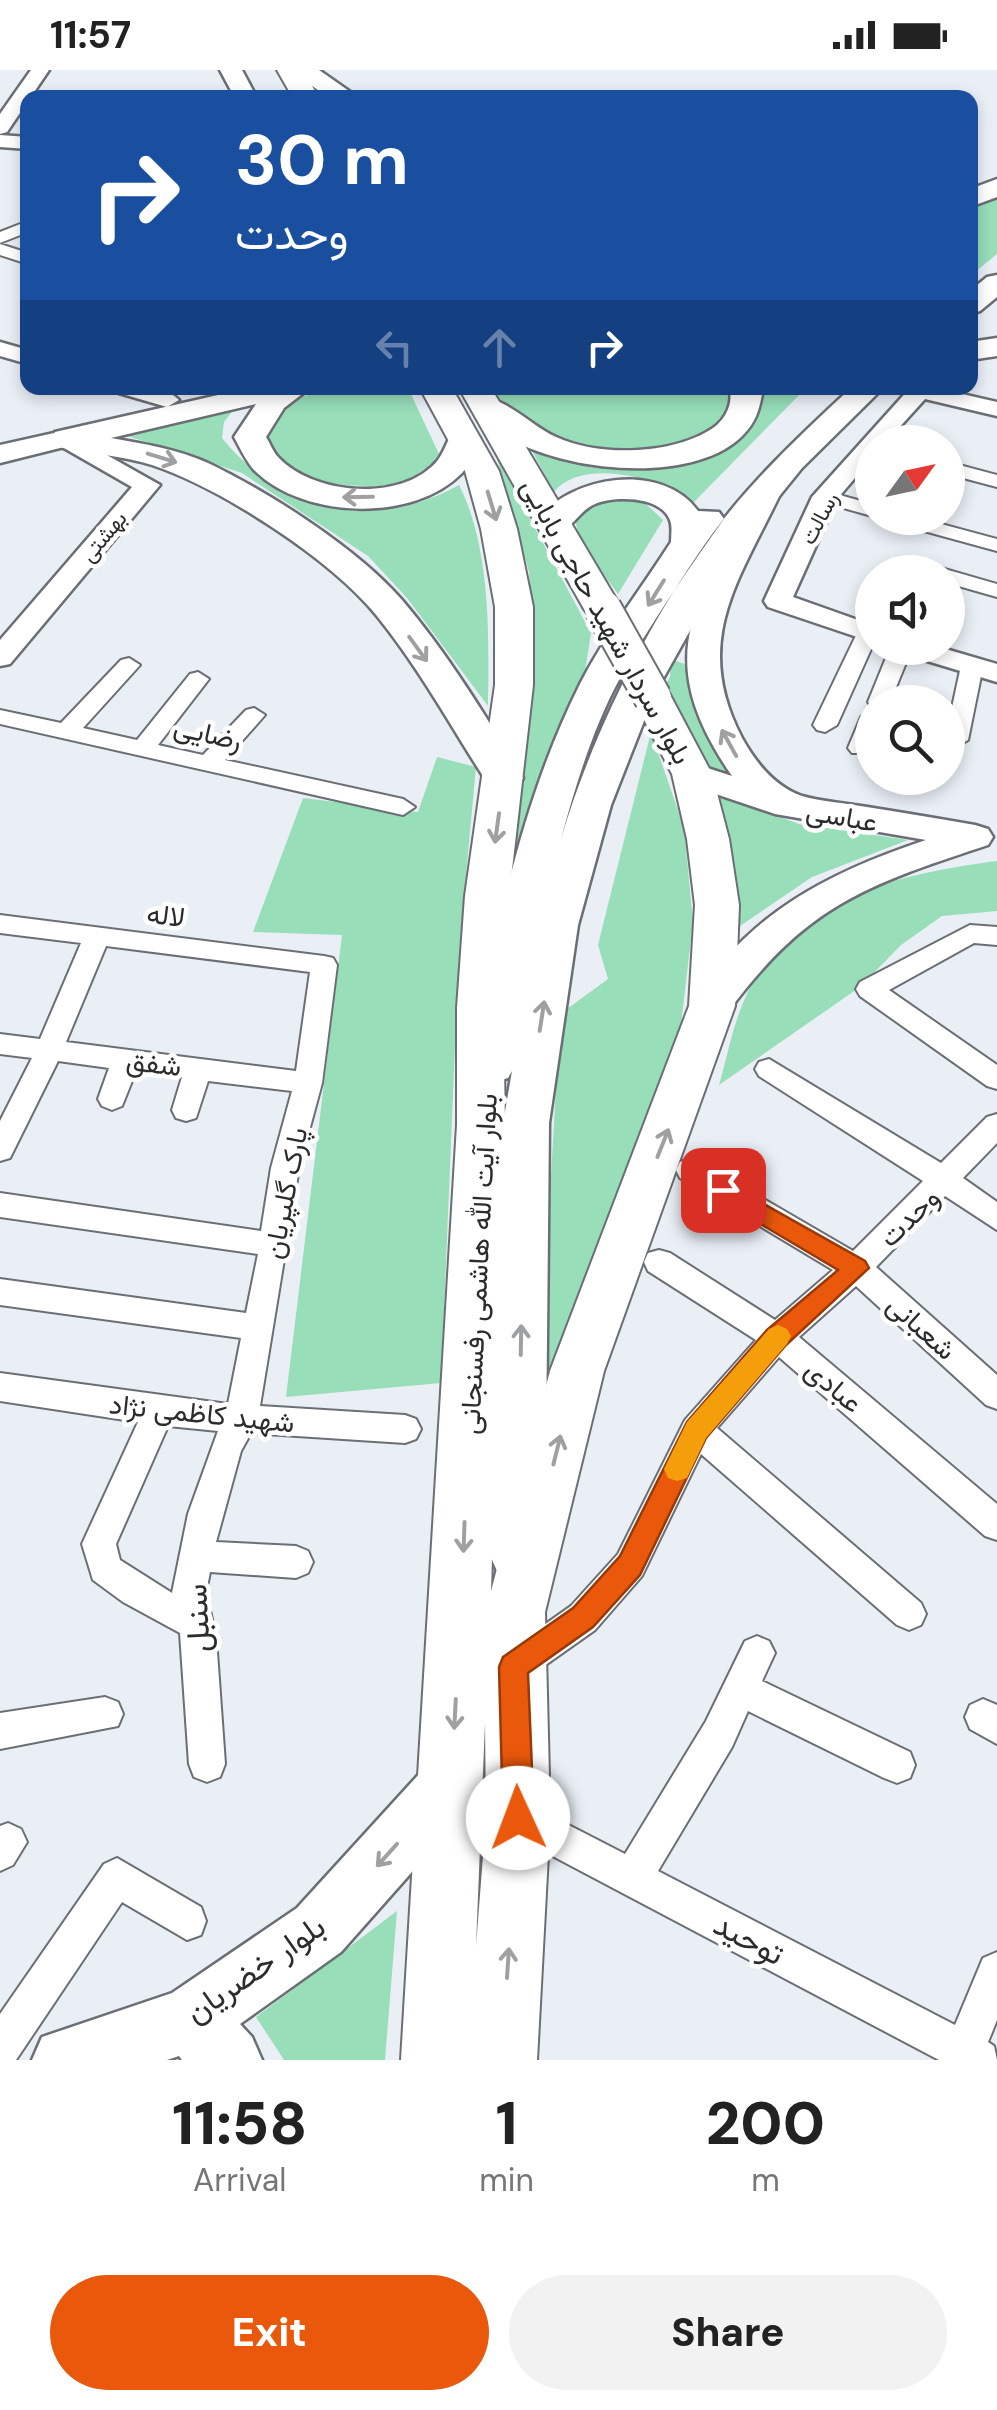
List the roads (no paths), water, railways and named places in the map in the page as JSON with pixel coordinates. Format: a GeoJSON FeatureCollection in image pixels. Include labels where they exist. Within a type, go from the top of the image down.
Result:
{"type":"FeatureCollection","features":[{"type":"Feature","properties":{"kind":"highway","name":"بلوار سردار شهید حاجی بابایی"},"geometry":{"type":"LineString","coordinates":[[448,395],[475,411],[553,522],[653,698],[692,774],[708,839],[716,905],[712,1003],[682,1098],[577,1371],[514,1640]]}},
{"type":"Feature","properties":{"kind":"highway","name":"بلوار سردار شهید حاجی بابایی"},"geometry":{"type":"LineString","coordinates":[[475,411],[482,471],[499,529],[514,607],[514,685],[486,914],[480,1008],[481,1125]]}},
{"type":"Feature","properties":{"kind":"highway","name":"بلوار آیت الله هاشمی رفسنجانی"},"geometry":{"type":"LineString","coordinates":[[436,2060],[481,1125]]}},
{"type":"Feature","properties":{"kind":"highway","name":"بلوار آیت الله هاشمی رفسنجانی"},"geometry":{"type":"LineString","coordinates":[[502,2060],[518,1818],[514,1640]]}},
{"type":"Feature","properties":{"kind":"main road"},"geometry":{"type":"LineString","coordinates":[[302,70],[335,90]]}},
{"type":"Feature","properties":{"kind":"main road"},"geometry":{"type":"LineString","coordinates":[[60,440],[126,403],[174,395]]}},
{"type":"Feature","properties":{"kind":"main road"},"geometry":{"type":"LineString","coordinates":[[126,403],[197,395]]}},
{"type":"Feature","properties":{"kind":"main road"},"geometry":{"type":"LineString","coordinates":[[0,454],[256,395]]}},
{"type":"Feature","properties":{"kind":"main road"},"geometry":{"type":"LineString","coordinates":[[284,395],[257,421],[250,438],[255,454],[281,480],[338,497],[373,497],[419,487],[453,468],[475,411],[565,452],[604,459],[663,456],[709,444],[740,420],[747,395]]}},
{"type":"Feature","properties":{"kind":"main road","name":"بلوار آیت الله هاشمی رفسنجانی"},"geometry":{"type":"LineString","coordinates":[[481,1125],[519,920],[552,800],[599,683],[688,542],[764,452],[825,395]]}},
{"type":"Feature","properties":{"kind":"main road","name":"بلوار آیت الله هاشمی رفسنجانی"},"geometry":{"type":"LineString","coordinates":[[514,1640],[526,1123],[557,926],[591,805],[636,693],[719,548],[791,461],[861,395]]}},
{"type":"Feature","properties":{"kind":"main road"},"geometry":{"type":"LineString","coordinates":[[60,440],[154,455],[196,470],[310,538],[388,606],[473,726],[504,778]]}},
{"type":"Feature","properties":{"kind":"main road"},"geometry":{"type":"LineString","coordinates":[[768,488],[701,646],[704,680],[718,723],[740,763],[760,787],[798,808]]}},
{"type":"Feature","properties":{"kind":"main road"},"geometry":{"type":"LineString","coordinates":[[553,522],[559,510],[572,499],[602,491],[636,490],[658,496],[688,516],[692,529],[688,542]]}},
{"type":"Feature","properties":{"kind":"main road","name":"عباسی"},"geometry":{"type":"LineString","coordinates":[[692,774],[798,808],[986,837]]}},
{"type":"Feature","properties":{"kind":"main road"},"geometry":{"type":"LineString","coordinates":[[712,1003],[774,927],[816,898],[868,872],[986,837]]}},
{"type":"Feature","properties":{"kind":"main road","name":"بلوار خضریان"},"geometry":{"type":"LineString","coordinates":[[65,2060],[209,2040],[319,1930],[452,1782]]}},
{"type":"Feature","properties":{"kind":"street"},"geometry":{"type":"LineString","coordinates":[[0,128],[20,99]]}},
{"type":"Feature","properties":{"kind":"street","name":"رسالت"},"geometry":{"type":"LineString","coordinates":[[890,425],[916,395]]}},
{"type":"Feature","properties":{"kind":"street","name":"رسالت"},"geometry":{"type":"LineString","coordinates":[[937,395],[997,409]]}},
{"type":"Feature","properties":{"kind":"street","name":"بهشتی"},"geometry":{"type":"LineString","coordinates":[[0,658],[147,484],[60,440]]}},
{"type":"Feature","properties":{"kind":"street","name":"رسالت"},"geometry":{"type":"LineString","coordinates":[[855,464],[825,497],[778,601],[855,626]]}},
{"type":"Feature","properties":{"kind":"street"},"geometry":{"type":"LineString","coordinates":[[965,473],[997,481]]}},
{"type":"Feature","properties":{"kind":"street"},"geometry":{"type":"LineString","coordinates":[[825,497],[855,505]]}},
{"type":"Feature","properties":{"kind":"street"},"geometry":{"type":"LineString","coordinates":[[960,535],[997,545]]}},
{"type":"Feature","properties":{"kind":"street"},"geometry":{"type":"LineString","coordinates":[[965,581],[997,591]]}},
{"type":"Feature","properties":{"kind":"street"},"geometry":{"type":"LineString","coordinates":[[825,725],[855,664]]}},
{"type":"Feature","properties":{"kind":"street"},"geometry":{"type":"LineString","coordinates":[[66,732],[129,666]]}},
{"type":"Feature","properties":{"kind":"street"},"geometry":{"type":"LineString","coordinates":[[965,718],[985,670]]}},
{"type":"Feature","properties":{"kind":"street"},"geometry":{"type":"LineString","coordinates":[[142,749],[198,679]]}},
{"type":"Feature","properties":{"kind":"street"},"geometry":{"type":"LineString","coordinates":[[208,764],[254,715]]}},
{"type":"Feature","properties":{"kind":"street","name":"رضایی"},"geometry":{"type":"LineString","coordinates":[[0,718],[403,807]]}},
{"type":"Feature","properties":{"kind":"street","name":"لاله"},"geometry":{"type":"LineString","coordinates":[[0,924],[324,965]]}},
{"type":"Feature","properties":{"kind":"street"},"geometry":{"type":"LineString","coordinates":[[997,936],[970,934],[869,989],[997,1079]]}},
{"type":"Feature","properties":{"kind":"street"},"geometry":{"type":"LineString","coordinates":[[0,1150],[49,1051],[97,936]]}},
{"type":"Feature","properties":{"kind":"street","name":"پارک گلپریان"},"geometry":{"type":"LineString","coordinates":[[241,1420],[285,1168],[308,1083],[324,965]]}},
{"type":"Feature","properties":{"kind":"street","name":"شفق"},"geometry":{"type":"LineString","coordinates":[[0,1044],[308,1083]]}},
{"type":"Feature","properties":{"kind":"street"},"geometry":{"type":"LineString","coordinates":[[112,1099],[126,1060]]}},
{"type":"Feature","properties":{"kind":"street"},"geometry":{"type":"LineString","coordinates":[[186,1110],[198,1068]]}},
{"type":"Feature","properties":{"kind":"street"},"geometry":{"type":"LineString","coordinates":[[769,1069],[946,1181],[997,1218]]}},
{"type":"Feature","properties":{"kind":"street","name":"وحدت"},"geometry":{"type":"LineString","coordinates":[[514,1640],[583,1618],[630,1566],[696,1430],[776,1338],[856,1268],[946,1181],[997,1125]]}},
{"type":"Feature","properties":{"kind":"street","name":"شعبانی"},"geometry":{"type":"LineString","coordinates":[[690,1170],[856,1268],[997,1395]]}},
{"type":"Feature","properties":{"kind":"street"},"geometry":{"type":"LineString","coordinates":[[0,1205],[248,1239],[274,1246]]}},
{"type":"Feature","properties":{"kind":"street","name":"عبادی"},"geometry":{"type":"LineString","coordinates":[[660,1262],[776,1338],[997,1524]]}},
{"type":"Feature","properties":{"kind":"street"},"geometry":{"type":"LineString","coordinates":[[0,1292],[260,1328]]}},
{"type":"Feature","properties":{"kind":"street","name":"شهید کاظمی نژاد"},"geometry":{"type":"LineString","coordinates":[[0,1387],[241,1420],[405,1429]]}},
{"type":"Feature","properties":{"kind":"street"},"geometry":{"type":"LineString","coordinates":[[159,1411],[99,1544],[105,1569],[135,1592],[196,1624]]}},
{"type":"Feature","properties":{"kind":"street","name":"سنبل"},"geometry":{"type":"LineString","coordinates":[[207,1764],[196,1624],[189,1592],[226,1448],[241,1420]]}},
{"type":"Feature","properties":{"kind":"street"},"geometry":{"type":"LineString","coordinates":[[696,1430],[909,1614]]}},
{"type":"Feature","properties":{"kind":"street"},"geometry":{"type":"LineString","coordinates":[[196,1556],[296,1562]]}},
{"type":"Feature","properties":{"kind":"street"},"geometry":{"type":"LineString","coordinates":[[632,1878],[719,1734],[757,1653]]}},
{"type":"Feature","properties":{"kind":"street"},"geometry":{"type":"LineString","coordinates":[[740,1689],[898,1765]]}},
{"type":"Feature","properties":{"kind":"street"},"geometry":{"type":"LineString","coordinates":[[0,1731],[104,1714]]}},
{"type":"Feature","properties":{"kind":"street","name":"توحید"},"geometry":{"type":"LineString","coordinates":[[518,1818],[967,2057]]}},
{"type":"Feature","properties":{"kind":"street"},"geometry":{"type":"LineString","coordinates":[[0,2048],[117,1876],[186,1921]]}},
{"type":"Feature","properties":{"kind":"street"},"geometry":{"type":"LineString","coordinates":[[967,2057],[997,1972]]}}]}
